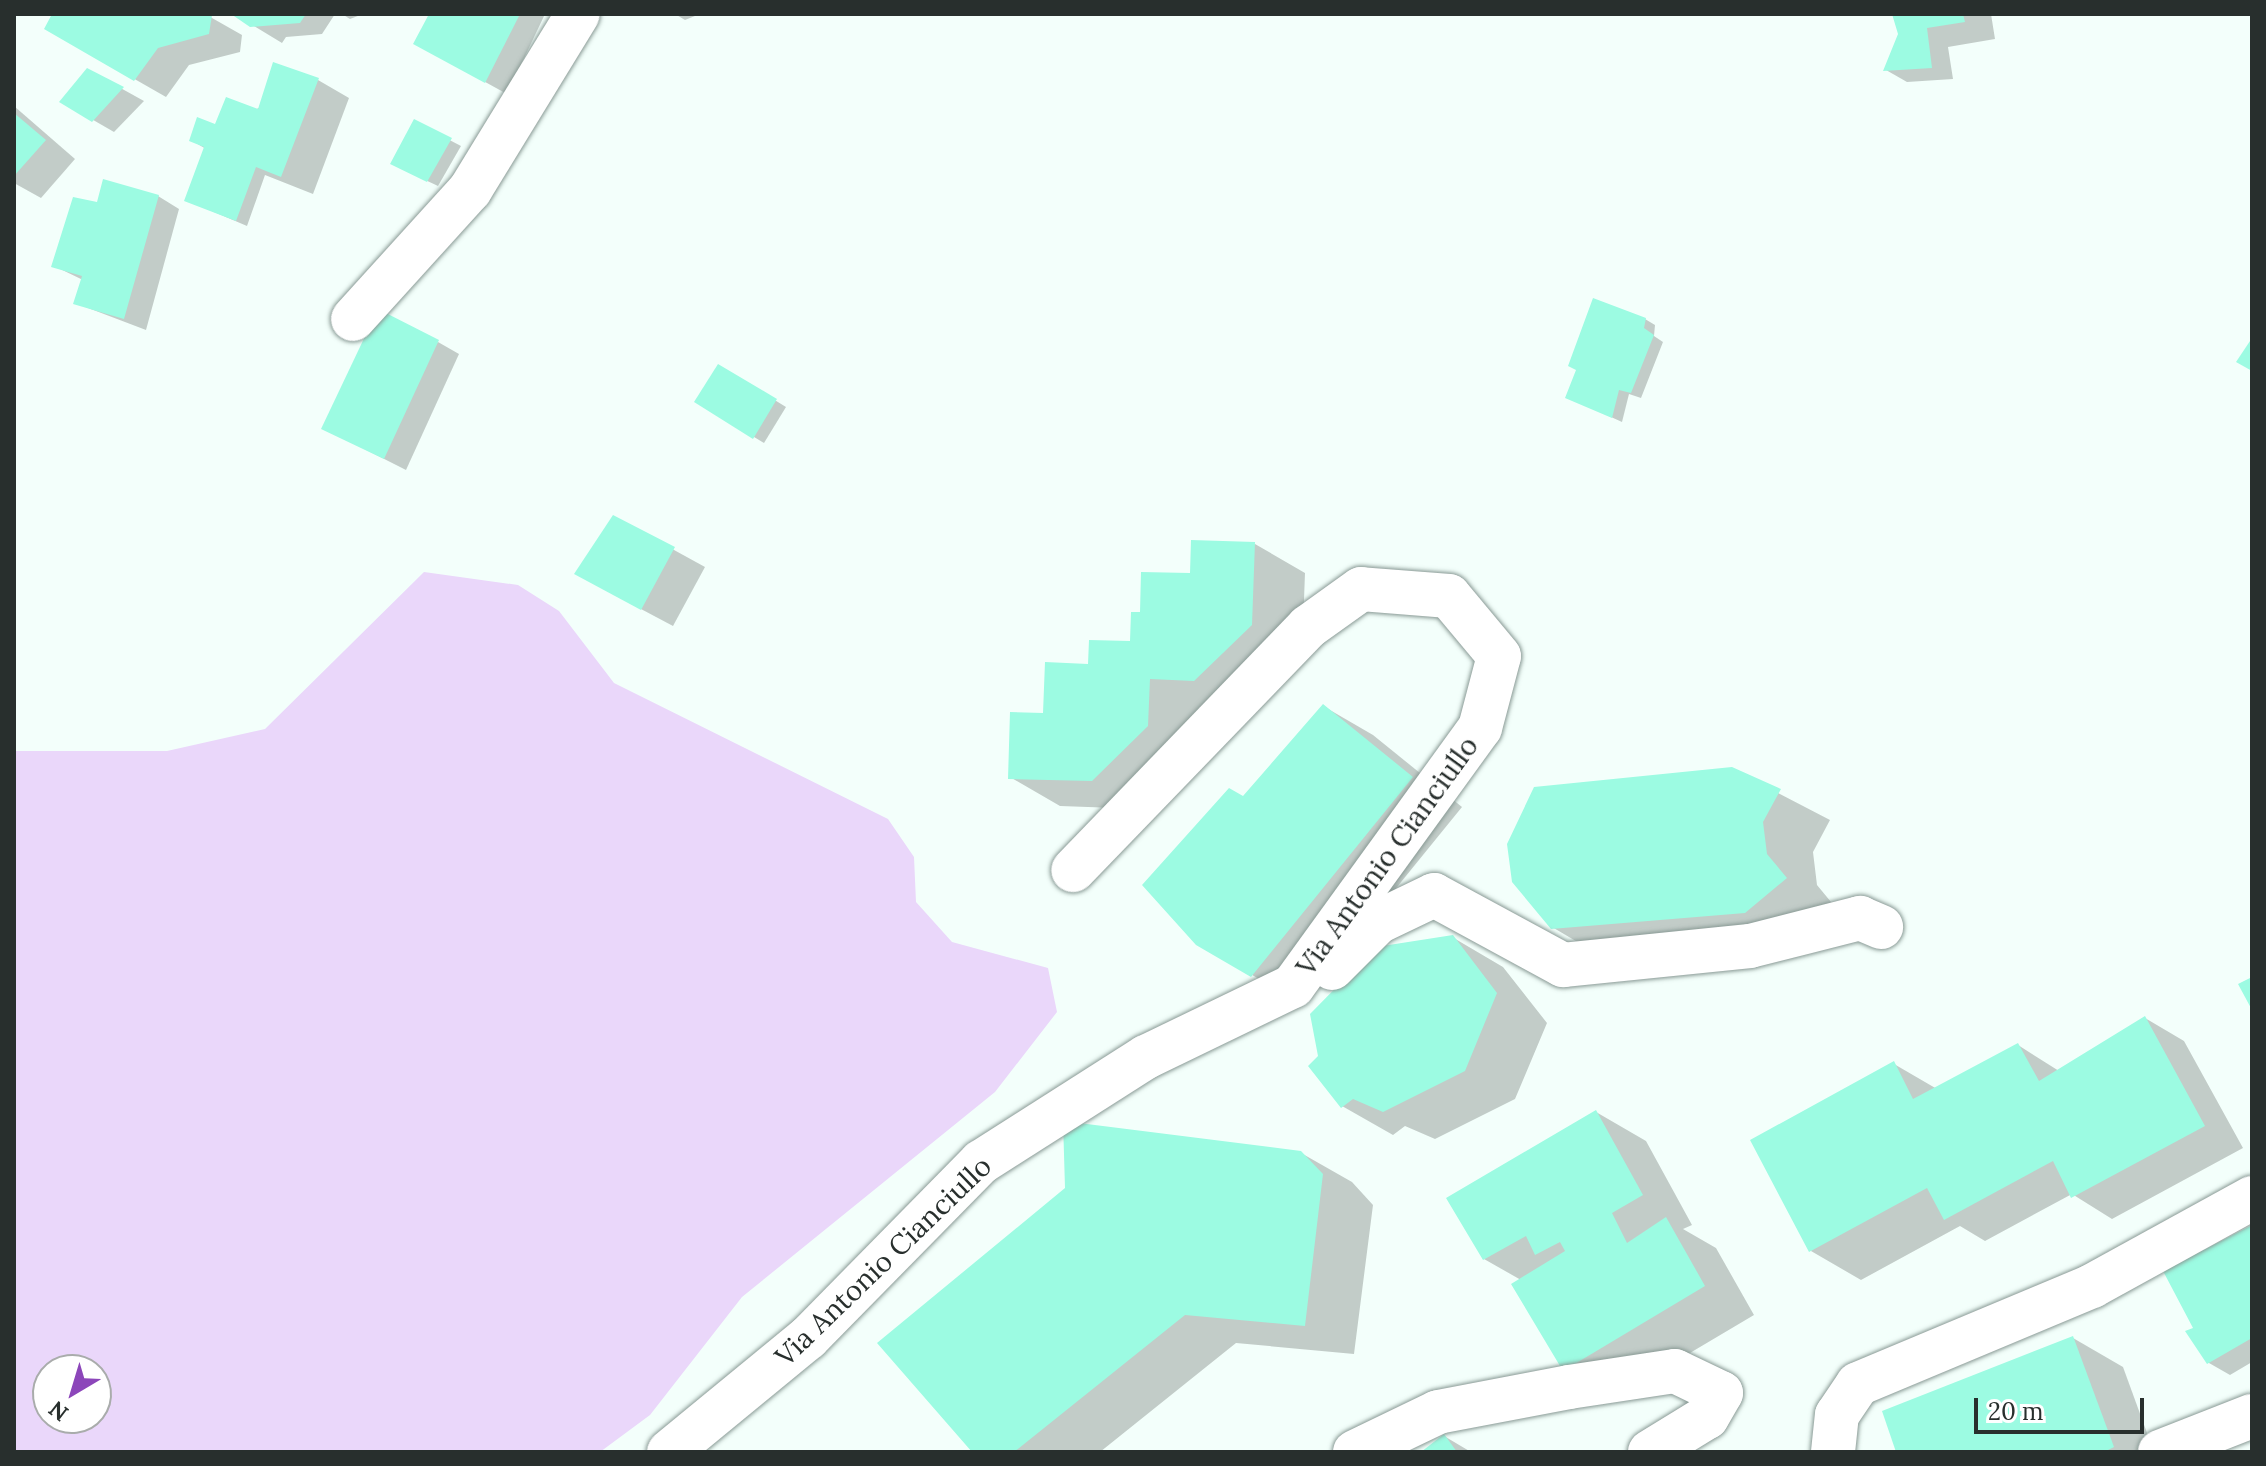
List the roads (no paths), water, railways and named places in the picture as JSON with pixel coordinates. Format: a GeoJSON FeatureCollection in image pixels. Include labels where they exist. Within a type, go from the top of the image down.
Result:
{"type":"FeatureCollection","features":[{"type":"Feature","properties":{"kind":"street"},"geometry":{"type":"LineString","coordinates":[[353,319],[470,190],[578,18]]}},
{"type":"Feature","properties":{"kind":"street","name":"Via Antonio Cianciullo"},"geometry":{"type":"LineString","coordinates":[[669,1452],[808,1338],[981,1162],[1146,1057],[1293,986],[1480,728],[1499,656],[1449,596],[1361,589],[1308,627],[1073,870]]}},
{"type":"Feature","properties":{"kind":"street","name":"Via Antonio Cianciullo"},"geometry":{"type":"LineString","coordinates":[[1146,1057],[1274,1027],[1378,922],[1434,895],[1563,965],[1750,946],[1860,918],[1881,927]]}},
{"type":"Feature","properties":{"kind":"street"},"geometry":{"type":"LineString","coordinates":[[1833,1452],[1837,1415],[1858,1384],[2092,1286],[2252,1198]]}},
{"type":"Feature","properties":{"kind":"street"},"geometry":{"type":"LineString","coordinates":[[1355,1452],[1438,1412],[1569,1387],[1675,1371],[1721,1393],[1707,1417],[1650,1452]]}},
{"type":"Feature","properties":{"kind":"street"},"geometry":{"type":"LineString","coordinates":[[2160,1452],[2252,1416]]}}]}
